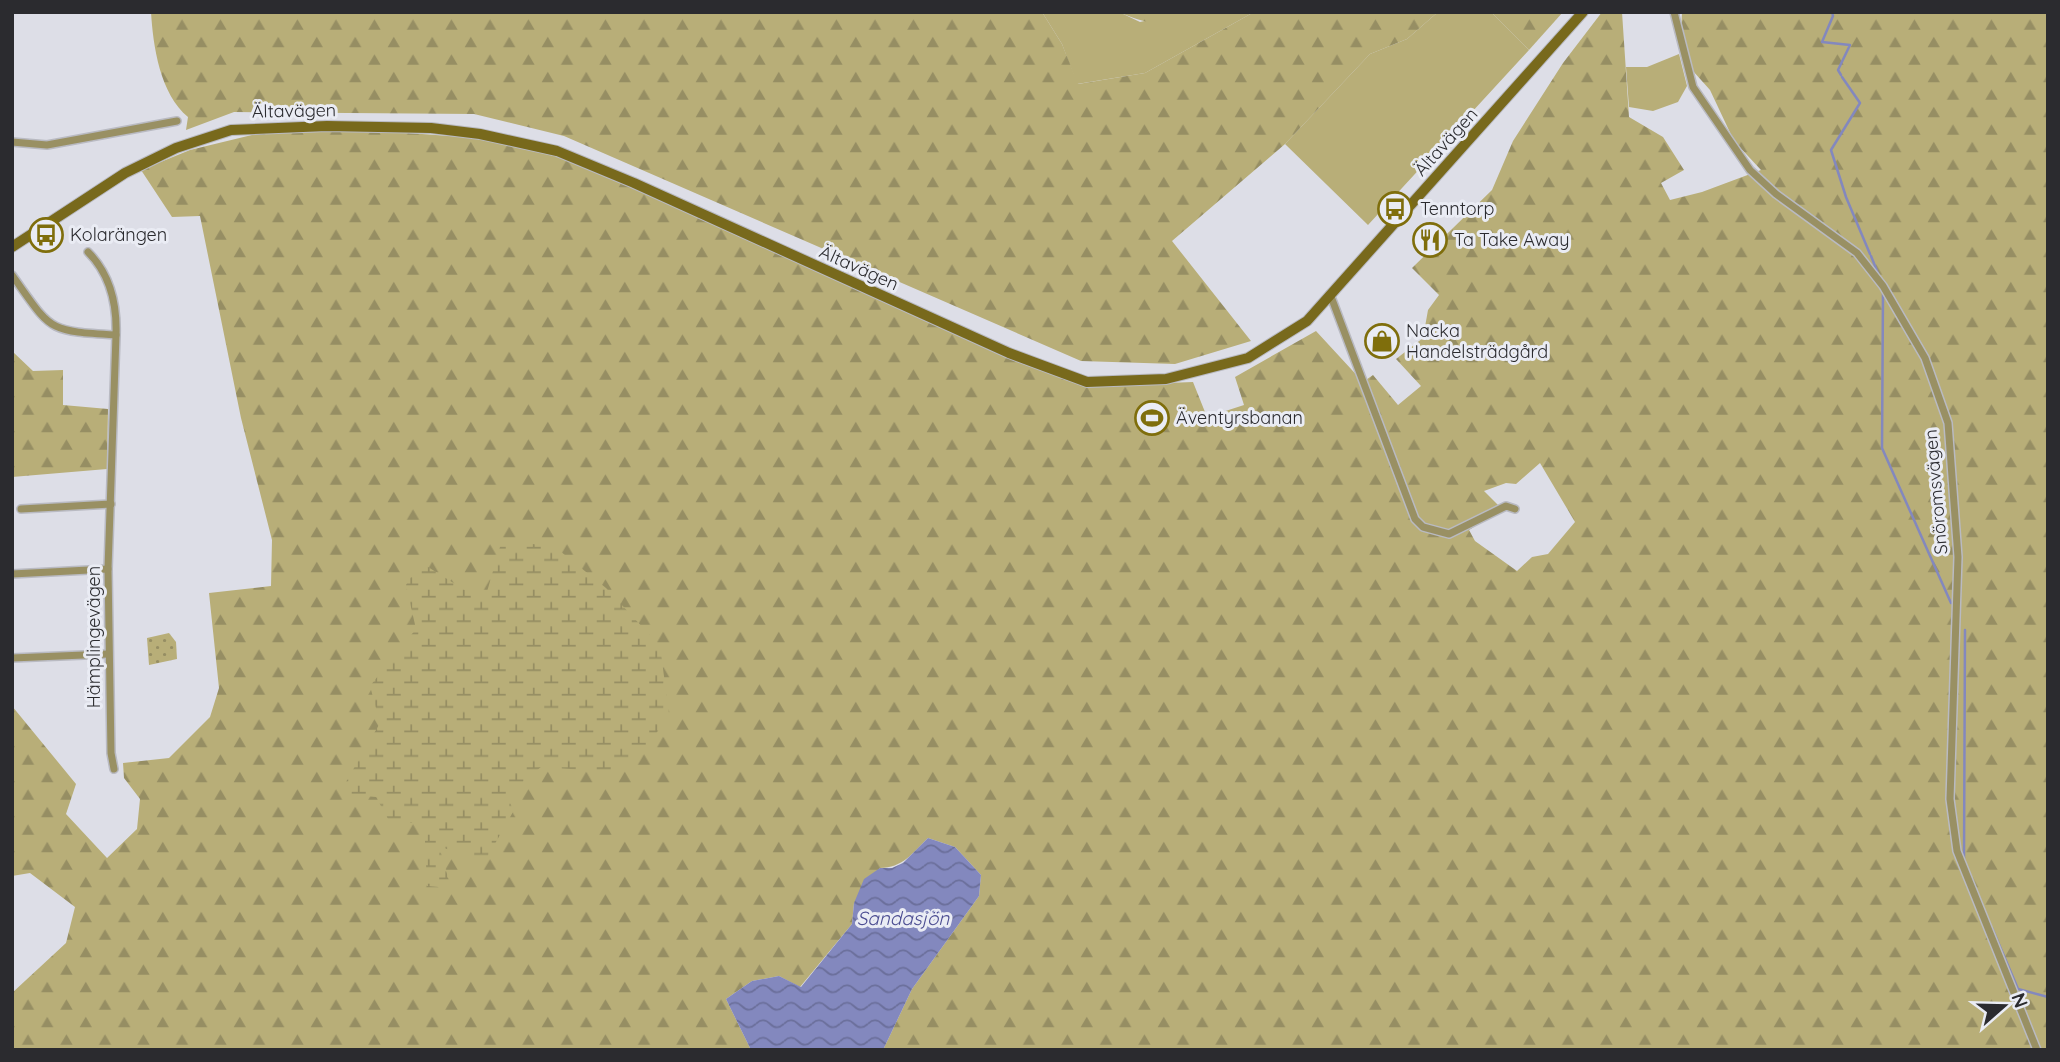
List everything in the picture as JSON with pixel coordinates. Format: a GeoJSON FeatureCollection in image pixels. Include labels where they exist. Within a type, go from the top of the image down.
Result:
{"type":"FeatureCollection","features":[{"type":"Feature","properties":{"kind":"main road","name":"Ältavägen"},"geometry":{"type":"LineString","coordinates":[[12,247],[125,173],[176,148],[231,130],[327,126],[431,128],[480,134],[557,151],[634,183],[1009,353],[1087,382],[1166,379],[1248,358],[1307,321],[1583,12]]}},
{"type":"Feature","properties":{"kind":"street","name":"Snöromsvägen"},"geometry":{"type":"LineString","coordinates":[[1674,12],[1693,87],[1750,170],[1776,194],[1857,253],[1883,286],[1925,358],[1948,423],[1958,557],[1950,799],[1957,851],[2037,1050]]}},
{"type":"Feature","properties":{"kind":"street"},"geometry":{"type":"LineString","coordinates":[[12,142],[47,145],[177,121]]}},
{"type":"Feature","properties":{"kind":"street","name":"Hämplingevägen"},"geometry":{"type":"LineString","coordinates":[[88,252],[110,287],[116,308],[107,654],[114,769]]}},
{"type":"Feature","properties":{"kind":"street"},"geometry":{"type":"LineString","coordinates":[[12,275],[45,320],[53,326],[64,332],[116,335]]}},
{"type":"Feature","properties":{"kind":"street"},"geometry":{"type":"LineString","coordinates":[[1330,294],[1415,519],[1423,527],[1449,534],[1506,506],[1515,509]]}},
{"type":"Feature","properties":{"kind":"street"},"geometry":{"type":"LineString","coordinates":[[21,509],[111,503]]}},
{"type":"Feature","properties":{"kind":"street"},"geometry":{"type":"LineString","coordinates":[[12,574],[108,569]]}},
{"type":"Feature","properties":{"kind":"street"},"geometry":{"type":"LineString","coordinates":[[12,658],[107,654]]}},
{"type":"Feature","properties":{"kind":"green space"},"geometry":{"type":"Polygon","coordinates":[[[151,12],[1042,12],[1062,44],[1078,84],[1145,73],[1254,12],[1438,12],[1407,39],[1370,54],[1285,144],[1172,241],[1251,341],[1175,364],[1081,361],[564,136],[474,114],[234,112],[186,130],[188,117],[171,96],[160,69],[151,12]]]}},
{"type":"Feature","properties":{"kind":"green space"},"geometry":{"type":"Polygon","coordinates":[[[1042,12],[1119,12],[1140,22],[1184,12],[1254,12],[1145,73],[1077,84],[1062,44],[1042,12]]]}},
{"type":"Feature","properties":{"kind":"green space"},"geometry":{"type":"Polygon","coordinates":[[[1119,12],[1184,12],[1168,20],[1152,22],[1119,12]]]}},
{"type":"Feature","properties":{"kind":"green space"},"geometry":{"type":"Polygon","coordinates":[[[1438,12],[1491,12],[1529,50],[1368,225],[1285,144],[1370,54],[1407,39],[1438,12]]]}},
{"type":"Feature","properties":{"kind":"green space"},"geometry":{"type":"Polygon","coordinates":[[[1491,12],[1563,12],[1529,50],[1491,12]]]}},
{"type":"Feature","properties":{"kind":"green space"},"geometry":{"type":"Polygon","coordinates":[[[1602,12],[1622,12],[1629,117],[1663,137],[1684,170],[1661,183],[1670,200],[1702,192],[1761,170],[1734,141],[1710,90],[1693,71],[1681,34],[1682,12],[2048,12],[2048,1050],[883,1050],[912,989],[979,896],[981,875],[955,847],[928,838],[901,862],[880,868],[854,903],[852,924],[800,987],[779,976],[752,981],[726,999],[751,1050],[12,1050],[12,993],[66,943],[75,907],[30,873],[12,876],[12,706],[76,784],[66,814],[107,858],[137,829],[140,799],[124,778],[123,763],[169,758],[210,717],[219,688],[209,593],[271,586],[272,540],[241,418],[200,216],[172,217],[141,170],[190,150],[260,133],[381,131],[490,139],[554,154],[1088,386],[1193,382],[1207,417],[1244,405],[1235,377],[1316,331],[1363,382],[1373,375],[1398,405],[1421,386],[1396,359],[1423,338],[1428,310],[1439,295],[1412,268],[1492,190],[1513,141],[1563,63],[1602,12]],[[1540,463],[1516,484],[1506,483],[1484,491],[1502,509],[1469,530],[1475,541],[1517,571],[1532,557],[1548,554],[1575,522],[1540,463]]]}},
{"type":"Feature","properties":{"kind":"green space"},"geometry":{"type":"Polygon","coordinates":[[[1679,54],[1687,86],[1678,102],[1653,111],[1629,107],[1626,67],[1647,67],[1679,54]]]}},
{"type":"Feature","properties":{"kind":"green space"},"geometry":{"type":"Polygon","coordinates":[[[12,351],[33,371],[63,370],[63,405],[108,409],[107,469],[12,477],[12,351]]]}},
{"type":"Feature","properties":{"kind":"green space"},"geometry":{"type":"Polygon","coordinates":[[[502,540],[555,547],[606,588],[660,646],[669,714],[640,758],[612,772],[541,767],[508,794],[513,812],[484,863],[439,846],[451,888],[427,886],[424,819],[393,828],[376,797],[339,794],[380,723],[370,686],[416,629],[406,585],[420,562],[484,602],[502,540]]]}},
{"type":"Feature","properties":{"kind":"green space"},"geometry":{"type":"Polygon","coordinates":[[[169,633],[176,642],[177,659],[149,665],[147,638],[169,633]]]}},
{"type":"Feature","properties":{"kind":"water","name":"Sandasjön"},"geometry":{"type":"Polygon","coordinates":[[[928,838],[955,847],[981,875],[979,896],[912,989],[883,1050],[751,1050],[726,999],[752,981],[779,976],[801,987],[852,924],[854,903],[864,879],[880,868],[892,868],[903,863],[928,838]]]}},
{"type":"Feature","properties":{"kind":"waterway"},"geometry":{"type":"LineString","coordinates":[[1832,12],[1833,16],[1822,42],[1850,45],[1838,70],[1841,75]]}},
{"type":"Feature","properties":{"kind":"waterway"},"geometry":{"type":"LineString","coordinates":[[1842,77],[1860,103],[1831,150],[1846,197],[1870,254]]}},
{"type":"Feature","properties":{"kind":"waterway"},"geometry":{"type":"LineString","coordinates":[[1871,256],[1879,276]]}},
{"type":"Feature","properties":{"kind":"waterway"},"geometry":{"type":"LineString","coordinates":[[1883,292],[1882,448],[1951,603]]}},
{"type":"Feature","properties":{"kind":"waterway"},"geometry":{"type":"LineString","coordinates":[[1964,861],[1965,630]]}},
{"type":"Feature","properties":{"kind":"waterway"},"geometry":{"type":"LineString","coordinates":[[1992,928],[2018,989],[2048,997]]}},
{"type":"Feature","properties":{"kind":"place","name":"Tenntorp"},"geometry":{"type":"Point","coordinates":[1395,209]}},
{"type":"Feature","properties":{"kind":"place","name":"Kolarängen"},"geometry":{"type":"Point","coordinates":[46,235]}},
{"type":"Feature","properties":{"kind":"place","name":"Ta Take Away"},"geometry":{"type":"Point","coordinates":[1430,240]}},
{"type":"Feature","properties":{"kind":"place","name":"Nacka Handelsträdgård"},"geometry":{"type":"Point","coordinates":[1382,341]}},
{"type":"Feature","properties":{"kind":"place","name":"Äventyrsbanan"},"geometry":{"type":"Point","coordinates":[1152,418]}}]}
